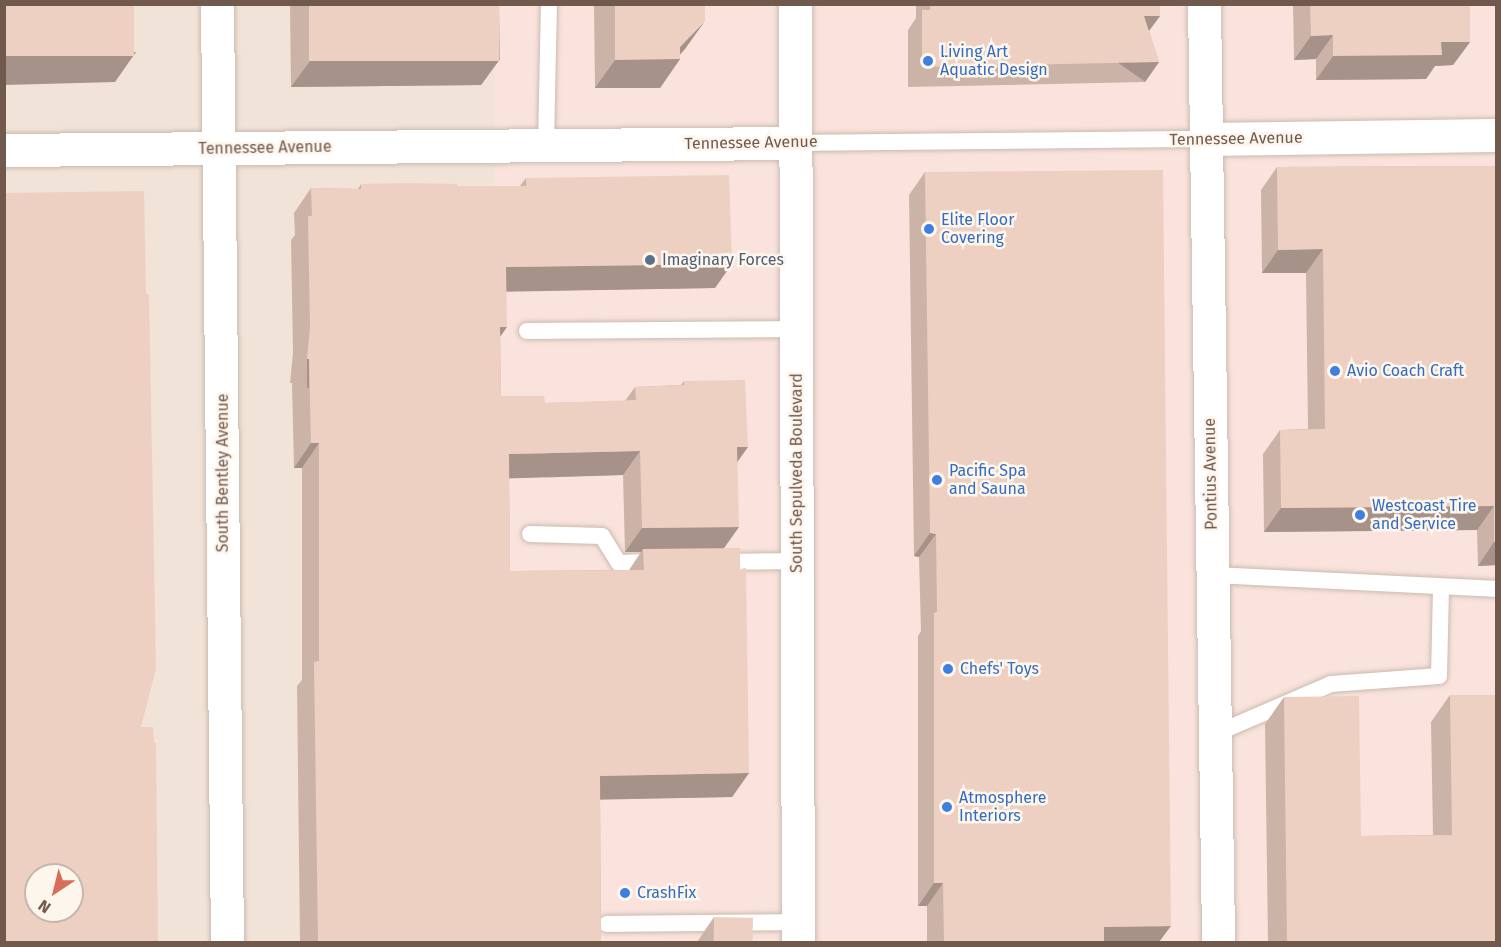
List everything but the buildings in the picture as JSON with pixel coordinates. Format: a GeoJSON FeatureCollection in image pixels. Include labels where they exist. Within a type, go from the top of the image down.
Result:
{"type":"FeatureCollection","features":[{"type":"Feature","properties":{"kind":"street","name":"South Bentley Avenue"},"geometry":{"type":"LineString","coordinates":[[217,4],[227,942]]}},
{"type":"Feature","properties":{"kind":"street","name":"South Sepulveda Boulevard"},"geometry":{"type":"LineString","coordinates":[[795,4],[798,932]]}},
{"type":"Feature","properties":{"kind":"street","name":"Pontius Avenue"},"geometry":{"type":"LineString","coordinates":[[1204,4],[1218,942]]}},
{"type":"Feature","properties":{"kind":"street","name":"Tennessee Avenue"},"geometry":{"type":"LineString","coordinates":[[1205,139],[1497,135]]}},
{"type":"Feature","properties":{"kind":"street","name":"Tennessee Avenue"},"geometry":{"type":"LineString","coordinates":[[4,150],[797,143]]}},
{"type":"Feature","properties":{"kind":"lane"},"geometry":{"type":"LineString","coordinates":[[546,145],[549,4]]}},
{"type":"Feature","properties":{"kind":"lane","name":"Tennessee Avenue"},"geometry":{"type":"LineString","coordinates":[[797,143],[1205,139]]}},
{"type":"Feature","properties":{"kind":"lane"},"geometry":{"type":"LineString","coordinates":[[527,331],[797,329]]}},
{"type":"Feature","properties":{"kind":"lane"},"geometry":{"type":"LineString","coordinates":[[530,534],[602,536],[620,563],[666,562]]}},
{"type":"Feature","properties":{"kind":"lane"},"geometry":{"type":"LineString","coordinates":[[701,562],[797,561]]}},
{"type":"Feature","properties":{"kind":"lane"},"geometry":{"type":"LineString","coordinates":[[1212,574],[1441,588],[1497,589]]}},
{"type":"Feature","properties":{"kind":"lane"},"geometry":{"type":"LineString","coordinates":[[1215,734],[1332,684],[1439,676],[1441,588]]}},
{"type":"Feature","properties":{"kind":"lane"},"geometry":{"type":"LineString","coordinates":[[607,924],[798,932]]}},
{"type":"Feature","properties":{"kind":"shaded area"},"geometry":{"type":"Polygon","coordinates":[[[5,5],[495,5],[495,942],[5,942],[5,5]]]}},
{"type":"Feature","properties":{"kind":"shaded area"},"geometry":{"type":"Polygon","coordinates":[[[495,5],[1496,5],[1496,942],[495,942],[495,5]]]}},
{"type":"Feature","properties":{"kind":"place","name":"Living Art Aquatic Design"},"geometry":{"type":"Point","coordinates":[928,61]}},
{"type":"Feature","properties":{"kind":"place","name":"Elite Floor Covering"},"geometry":{"type":"Point","coordinates":[929,229]}},
{"type":"Feature","properties":{"kind":"place","name":"Imaginary Forces"},"geometry":{"type":"Point","coordinates":[650,260]}},
{"type":"Feature","properties":{"kind":"place","name":"Avio Coach Craft"},"geometry":{"type":"Point","coordinates":[1335,371]}},
{"type":"Feature","properties":{"kind":"place","name":"Pacific Spa and Sauna"},"geometry":{"type":"Point","coordinates":[937,480]}},
{"type":"Feature","properties":{"kind":"place","name":"Westcoast Tire and Service"},"geometry":{"type":"Point","coordinates":[1360,515]}},
{"type":"Feature","properties":{"kind":"place","name":"Chefs' Toys"},"geometry":{"type":"Point","coordinates":[948,669]}},
{"type":"Feature","properties":{"kind":"place","name":"Atmosphere Interiors"},"geometry":{"type":"Point","coordinates":[947,807]}},
{"type":"Feature","properties":{"kind":"place","name":"CrashFix"},"geometry":{"type":"Point","coordinates":[625,893]}}]}
